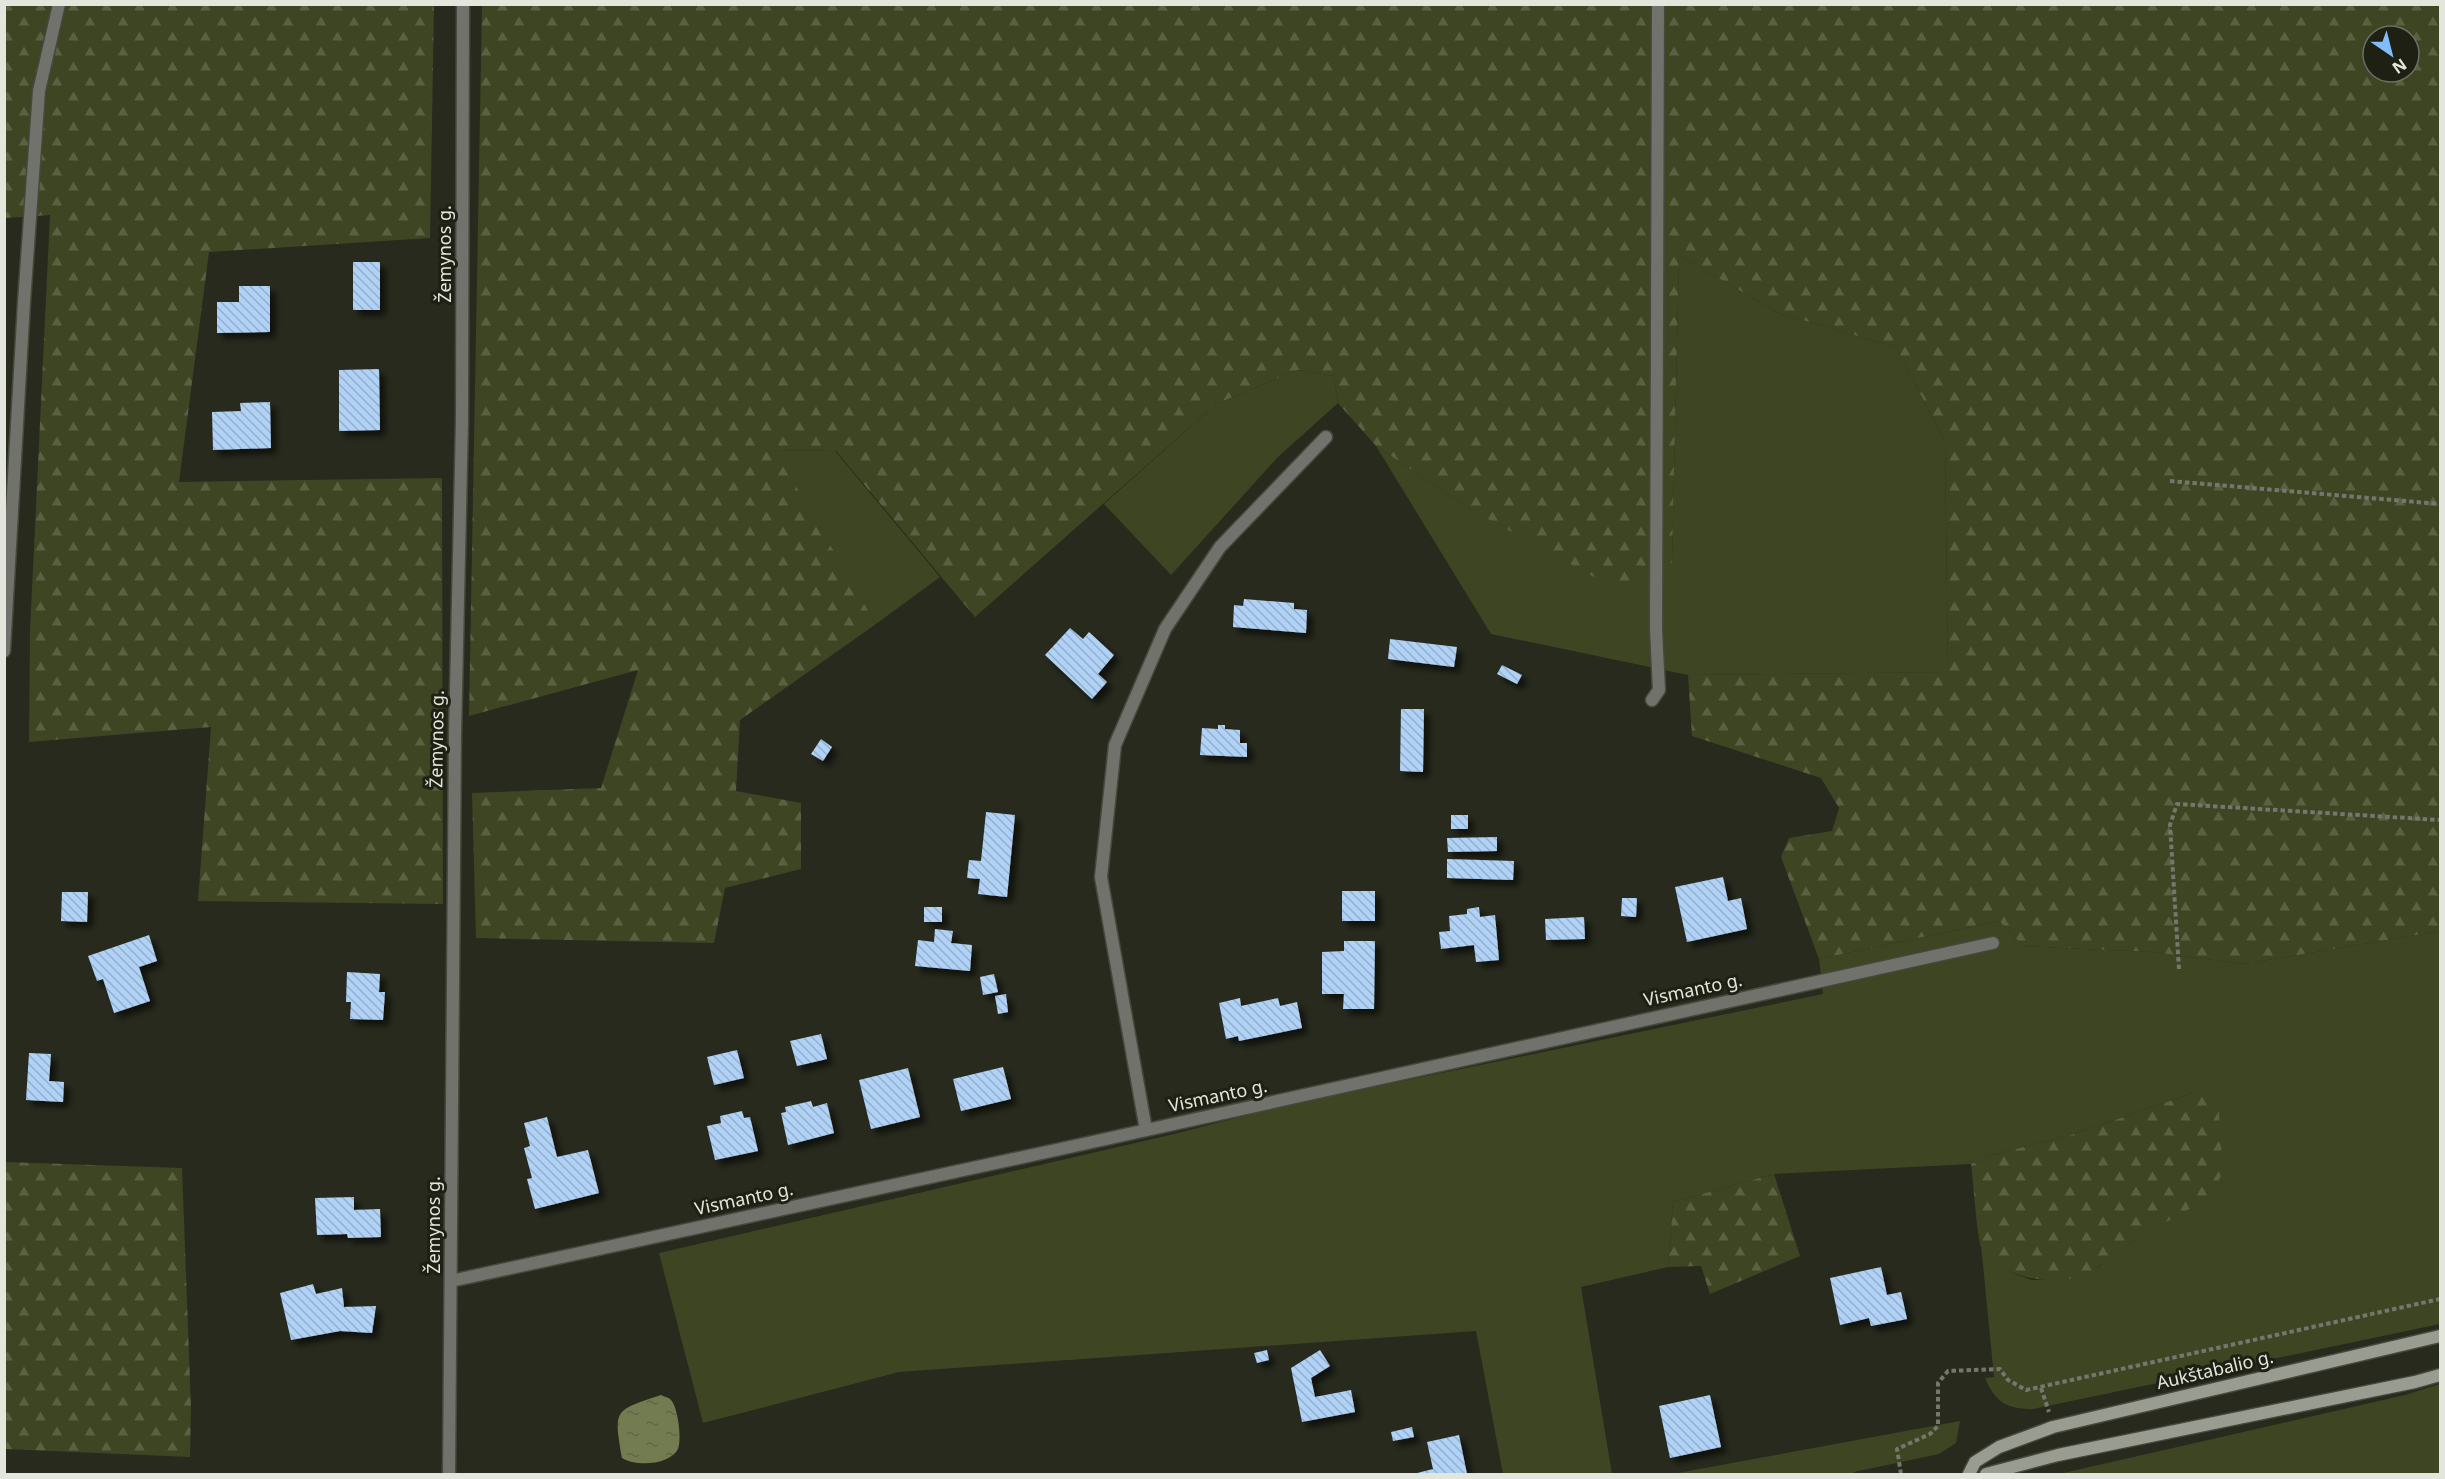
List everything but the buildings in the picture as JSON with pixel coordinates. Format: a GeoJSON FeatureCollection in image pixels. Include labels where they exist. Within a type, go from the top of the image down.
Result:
{"type":"FeatureCollection","features":[{"type":"Feature","properties":{"kind":"main road","name":"Aukštabalio g."},"geometry":{"type":"LineString","coordinates":[[1969,1474],[1975,1461],[1999,1447],[2054,1427],[2440,1335]]}},
{"type":"Feature","properties":{"kind":"main road"},"geometry":{"type":"LineString","coordinates":[[1986,1474],[2000,1473],[2058,1455],[2415,1383],[2440,1375]]}},
{"type":"Feature","properties":{"kind":"main road"},"geometry":{"type":"LineString","coordinates":[[1999,1447],[2000,1473]]}},
{"type":"Feature","properties":{"kind":"street"},"geometry":{"type":"LineString","coordinates":[[4,651],[23,314],[39,91],[59,4]]}},
{"type":"Feature","properties":{"kind":"street","name":"Žemynos g."},"geometry":{"type":"LineString","coordinates":[[449,1474],[455,747],[462,420],[463,4]]}},
{"type":"Feature","properties":{"kind":"street"},"geometry":{"type":"LineString","coordinates":[[1652,700],[1659,690],[1656,629],[1659,4]]}},
{"type":"Feature","properties":{"kind":"street"},"geometry":{"type":"LineString","coordinates":[[1146,1130],[1101,877],[1115,745],[1165,629],[1220,547],[1326,436]]}},
{"type":"Feature","properties":{"kind":"street","name":"Vismanto g."},"geometry":{"type":"LineString","coordinates":[[451,1281],[1993,943]]}},
{"type":"Feature","properties":{"kind":"path"},"geometry":{"type":"LineString","coordinates":[[2170,481],[2440,504]]}},
{"type":"Feature","properties":{"kind":"path"},"geometry":{"type":"LineString","coordinates":[[2179,969],[2170,825],[2176,804],[2440,820]]}},
{"type":"Feature","properties":{"kind":"path"},"geometry":{"type":"LineString","coordinates":[[1902,1474],[1897,1449],[1930,1434],[1938,1426],[1938,1383],[1948,1371],[2000,1369],[2008,1380],[2026,1390],[2440,1299]]}},
{"type":"Feature","properties":{"kind":"green space"},"geometry":{"type":"Polygon","coordinates":[[[5,5],[434,5],[430,238],[209,252],[179,482],[442,478],[443,904],[198,901],[211,727],[29,742],[30,631],[50,215],[5,218],[5,5]]]}},
{"type":"Feature","properties":{"kind":"green space"},"geometry":{"type":"Polygon","coordinates":[[[482,5],[2440,5],[2440,931],[2244,964],[2152,952],[2023,946],[1999,921],[1819,959],[1781,857],[1789,838],[1832,831],[1839,808],[1821,778],[1692,736],[1688,675],[1948,672],[1945,442],[1896,347],[1778,313],[1679,255],[1672,562],[1625,594],[1472,510],[1376,446],[1338,403],[1334,376],[1298,370],[1216,404],[975,617],[836,451],[775,450],[876,624],[740,720],[736,791],[801,803],[801,869],[725,888],[714,943],[476,938],[472,793],[601,788],[638,670],[469,716],[482,5]]]}},
{"type":"Feature","properties":{"kind":"green space"},"geometry":{"type":"Polygon","coordinates":[[[1679,255],[1778,313],[1896,347],[1945,442],[1948,672],[1688,675],[1491,634],[1376,446],[1472,510],[1672,562],[1679,255]]]}},
{"type":"Feature","properties":{"kind":"green space"},"geometry":{"type":"Polygon","coordinates":[[[1298,370],[1334,376],[1338,403],[1278,457],[1171,575],[1104,504],[1216,404],[1298,370]]]}},
{"type":"Feature","properties":{"kind":"green space"},"geometry":{"type":"Polygon","coordinates":[[[774,450],[835,451],[940,577],[876,624],[774,450]]]}},
{"type":"Feature","properties":{"kind":"green space"},"geometry":{"type":"Polygon","coordinates":[[[1999,921],[2023,946],[2152,952],[2244,964],[2440,931],[2440,1324],[2033,1409],[2009,1406],[1998,1399],[1985,1378],[1994,1377],[1981,1245],[1997,1263],[2015,1274],[2032,1280],[2055,1280],[2098,1267],[2138,1237],[2212,1092],[2196,1092],[2071,1135],[1992,1155],[1971,1164],[1774,1174],[1673,1202],[1668,1267],[1581,1287],[1612,1474],[1503,1474],[1476,1331],[899,1372],[703,1423],[659,1253],[1174,1134],[1287,1105],[1823,994],[1819,959],[1999,921]]]}},
{"type":"Feature","properties":{"kind":"green space"},"geometry":{"type":"Polygon","coordinates":[[[2196,1092],[2212,1092],[2218,1096],[2222,1163],[2220,1178],[2205,1197],[2195,1205],[2140,1236],[2111,1258],[2079,1276],[2039,1280],[2012,1272],[1989,1257],[1980,1241],[1971,1164],[1992,1155],[2071,1135],[2196,1092]]]}},
{"type":"Feature","properties":{"kind":"green space"},"geometry":{"type":"Polygon","coordinates":[[[5,1162],[182,1168],[191,1408],[190,1457],[5,1449],[5,1162]]]}},
{"type":"Feature","properties":{"kind":"green space"},"geometry":{"type":"Polygon","coordinates":[[[1774,1174],[1800,1256],[1710,1294],[1701,1266],[1668,1267],[1673,1202],[1774,1174]]]}},
{"type":"Feature","properties":{"kind":"green space"},"geometry":{"type":"Polygon","coordinates":[[[2440,1384],[2440,1474],[2059,1474],[2405,1395],[2440,1384]]]}},
{"type":"Feature","properties":{"kind":"green space"},"geometry":{"type":"Polygon","coordinates":[[[1960,1421],[1956,1443],[1939,1454],[1854,1472],[1854,1474],[1672,1474],[1960,1421]]]}},
{"type":"Feature","properties":{"kind":"water"},"geometry":{"type":"Polygon","coordinates":[[[661,1395],[670,1399],[675,1408],[679,1431],[678,1449],[668,1458],[652,1463],[636,1463],[622,1458],[618,1430],[620,1414],[625,1409],[661,1395]]]}}]}
